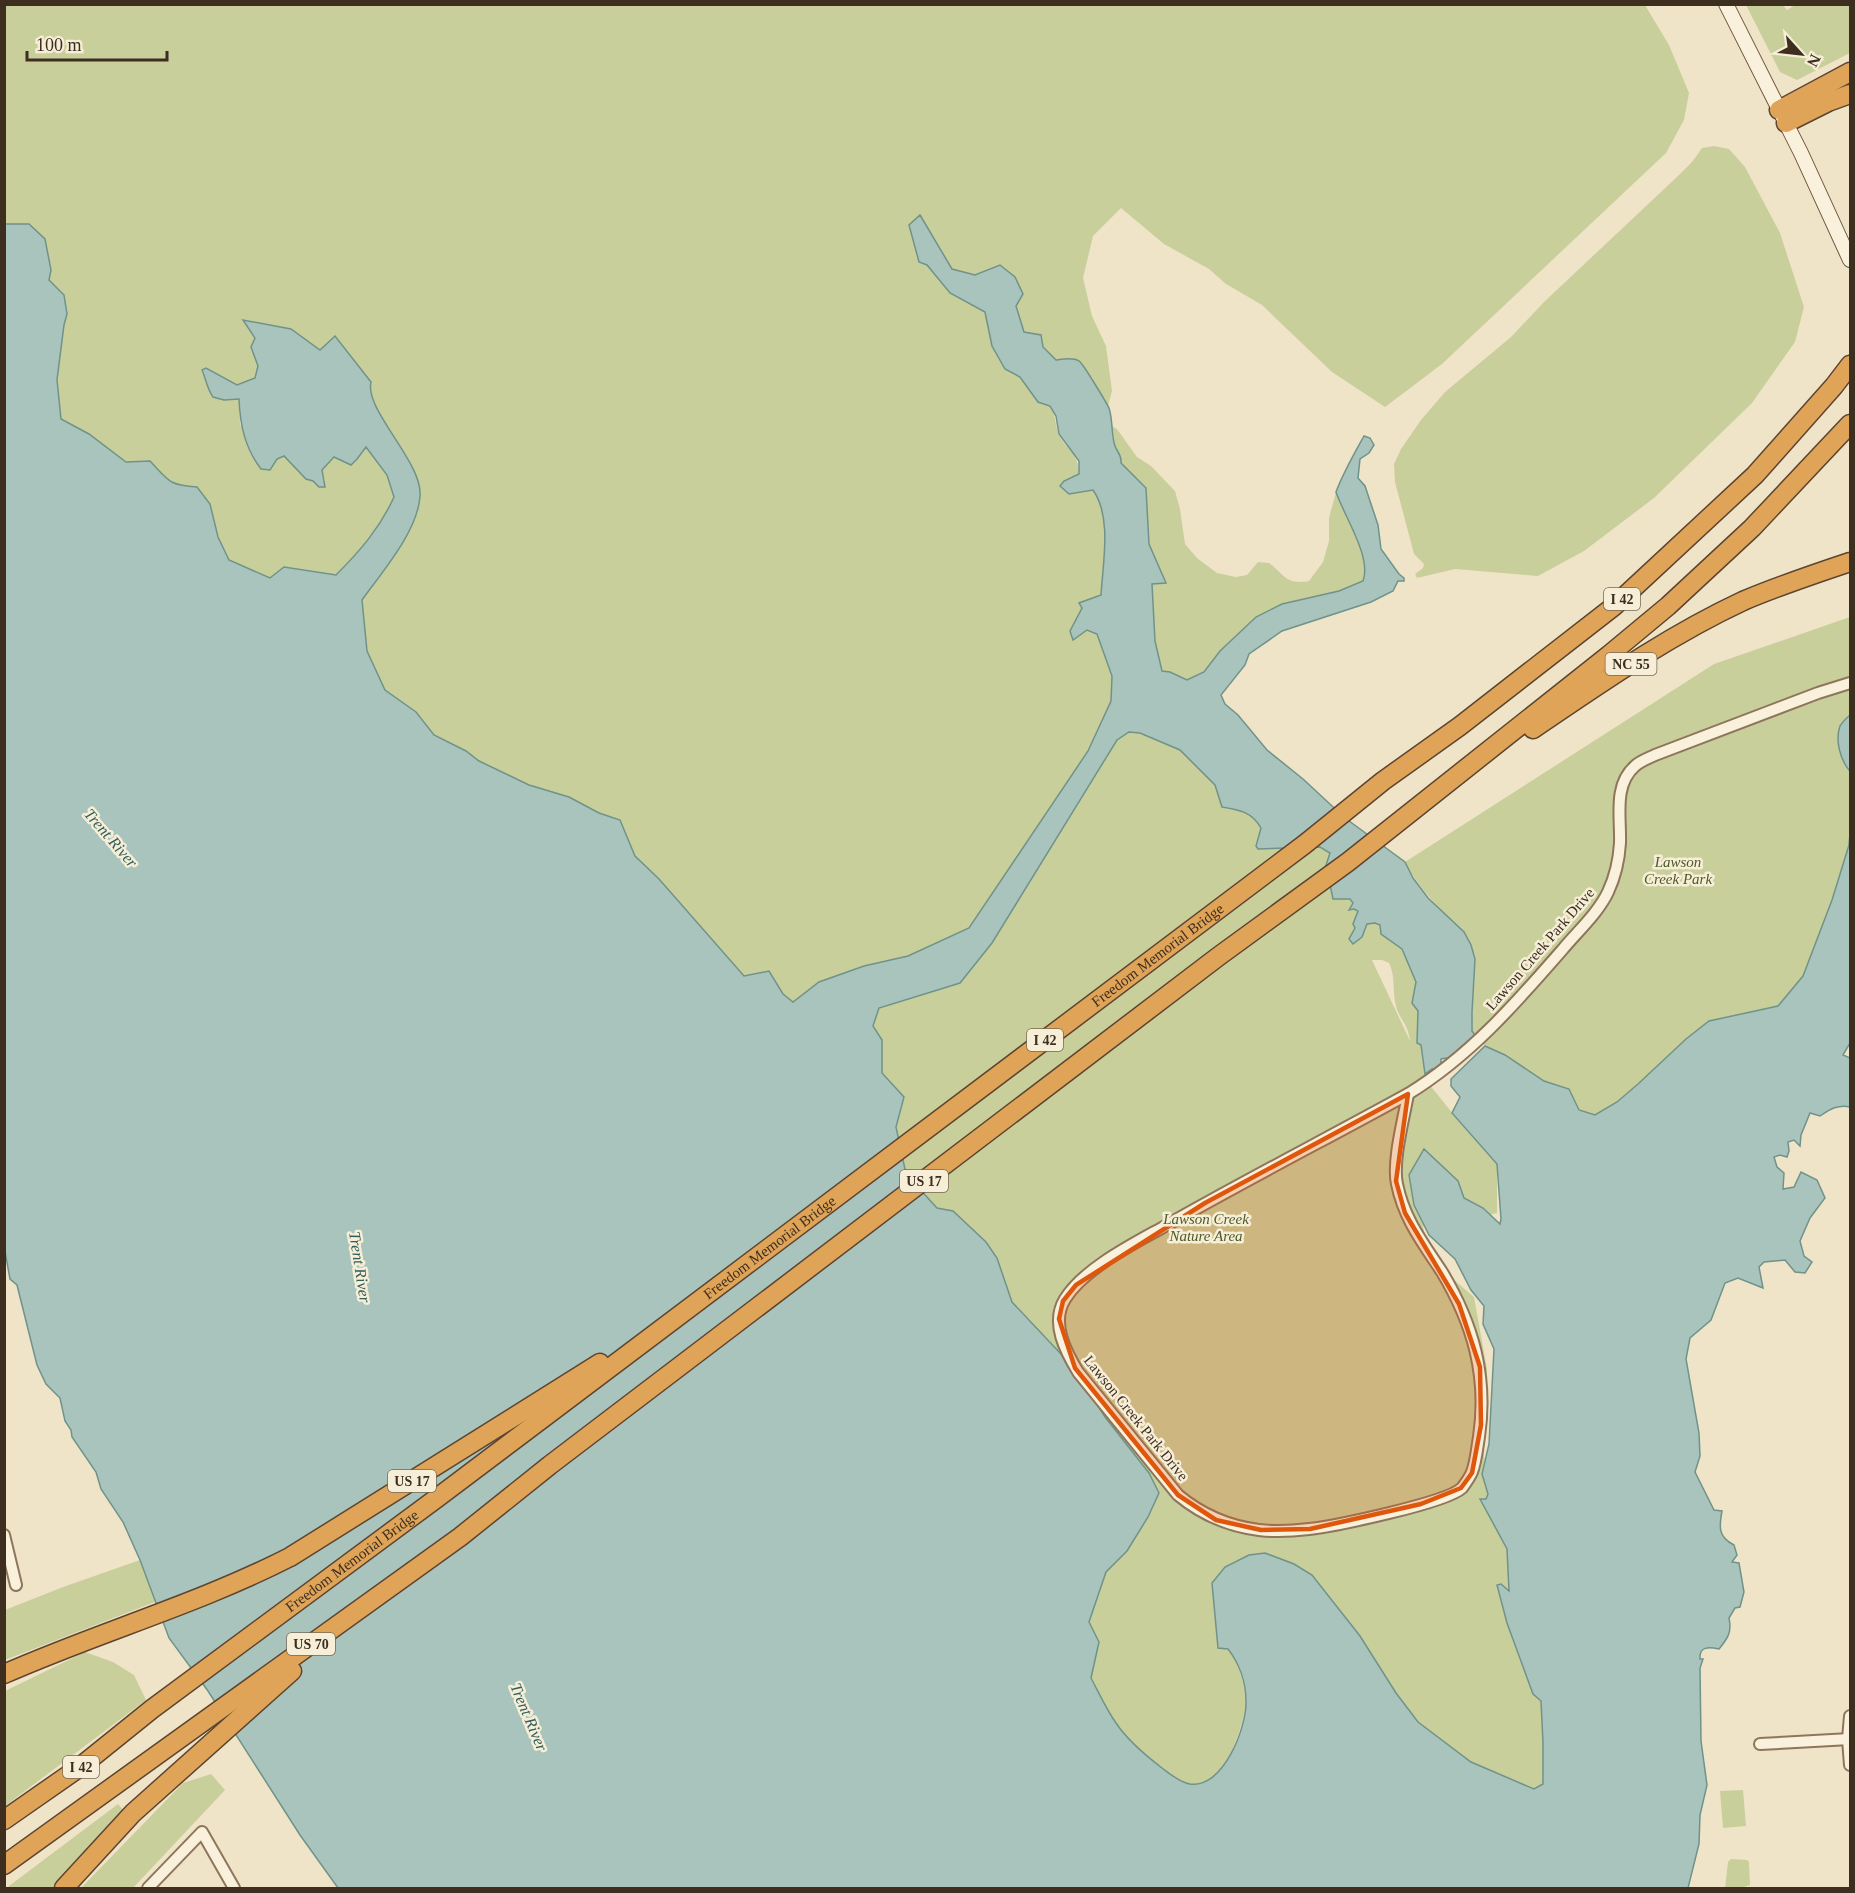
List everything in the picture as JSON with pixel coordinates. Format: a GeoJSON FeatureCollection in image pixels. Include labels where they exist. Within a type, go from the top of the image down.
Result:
{"type":"FeatureCollection","features":[{"type":"Feature","properties":{"kind":"highway"},"geometry":{"type":"LineString","coordinates":[[1782,117],[1851,72]]}},
{"type":"Feature","properties":{"kind":"highway"},"geometry":{"type":"LineString","coordinates":[[1782,117],[1851,94]]}},
{"type":"Feature","properties":{"kind":"highway","name":"Freedom Memorial Bridge"},"geometry":{"type":"LineString","coordinates":[[4,1820],[80,1767],[152,1709],[437,1498],[1305,844],[1613,608],[1755,475],[1851,364]]}},
{"type":"Feature","properties":{"kind":"highway","name":"US 17"},"geometry":{"type":"LineString","coordinates":[[64,1888],[133,1813],[192,1759],[283,1679],[445,1547],[1219,956],[1348,862],[1610,655],[1668,606],[1752,528],[1851,423]]}},
{"type":"Feature","properties":{"kind":"highway","name":"NC 55"},"geometry":{"type":"LineString","coordinates":[[1429,798],[1633,662],[1700,623],[1765,592],[1851,562]]}},
{"type":"Feature","properties":{"kind":"highway","name":"US 17"},"geometry":{"type":"LineString","coordinates":[[4,1674],[103,1634],[207,1596],[291,1557],[705,1296]]}},
{"type":"Feature","properties":{"kind":"highway","name":"US 70"},"geometry":{"type":"LineString","coordinates":[[4,1865],[445,1547]]}},
{"type":"Feature","properties":{"kind":"main road"},"geometry":{"type":"LineString","coordinates":[[1726,4],[1851,260]]}},
{"type":"Feature","properties":{"kind":"street","name":"Lawson Creek Park Drive"},"geometry":{"type":"LineString","coordinates":[[1408,1094],[1398,1150],[1396,1181],[1405,1213],[1458,1304],[1480,1367],[1483,1397],[1481,1425],[1472,1473],[1461,1488],[1445,1497],[1392,1512],[1310,1529],[1261,1530],[1216,1520],[1195,1509],[1178,1495],[1073,1364],[1061,1338],[1059,1319],[1063,1301],[1083,1279],[1121,1252],[1205,1203],[1408,1094],[1438,1076],[1485,1035],[1550,963],[1608,893],[1616,869],[1620,844],[1619,801],[1623,782],[1635,766],[1655,755],[1818,693],[1851,683]]}},
{"type":"Feature","properties":{"kind":"street"},"geometry":{"type":"LineString","coordinates":[[4,1535],[16,1585]]}},
{"type":"Feature","properties":{"kind":"street"},"geometry":{"type":"LineString","coordinates":[[1851,1716],[1851,1765]]}},
{"type":"Feature","properties":{"kind":"street"},"geometry":{"type":"LineString","coordinates":[[1760,1744],[1850,1739]]}},
{"type":"Feature","properties":{"kind":"street"},"geometry":{"type":"LineString","coordinates":[[148,1888],[202,1832],[234,1888]]}},
{"type":"Feature","properties":{"kind":"highlighted area"},"geometry":{"type":"Polygon","coordinates":[[[1408,1094],[1396,1181],[1405,1213],[1459,1304],[1480,1367],[1481,1425],[1472,1473],[1461,1488],[1421,1504],[1310,1529],[1261,1530],[1216,1520],[1178,1495],[1075,1368],[1059,1319],[1063,1301],[1076,1285],[1205,1203],[1408,1094]]]}},
{"type":"Feature","properties":{"kind":"green space"},"geometry":{"type":"Polygon","coordinates":[[[4,5],[1645,5],[1669,45],[1689,93],[1684,120],[1666,153],[1442,364],[1385,407],[1332,372],[1262,305],[1226,284],[1209,269],[1164,244],[1121,208],[1093,236],[1083,278],[1092,316],[1106,346],[1112,391],[1108,406],[1096,389],[1092,377],[1068,358],[1056,360],[1024,332],[1000,265],[975,275],[952,269],[919,215],[915,220],[919,262],[927,265],[950,293],[986,312],[992,346],[1005,369],[1020,377],[1038,402],[1050,406],[1059,435],[1077,461],[1079,474],[1064,481],[1069,494],[1093,490],[1099,501],[1105,527],[1101,595],[1079,604],[1087,630],[1097,634],[1112,676],[1111,701],[1088,751],[969,928],[908,956],[864,966],[819,982],[793,1002],[783,994],[769,971],[744,976],[659,879],[635,856],[620,820],[599,813],[569,797],[529,785],[479,761],[466,751],[434,735],[416,712],[385,690],[367,651],[362,600],[416,519],[418,510],[416,482],[409,459],[374,402],[371,382],[335,336],[320,350],[291,329],[244,321],[255,338],[251,347],[258,366],[255,378],[238,385],[206,368],[202,370],[208,389],[224,400],[239,399],[240,424],[245,431],[245,436],[277,459],[284,456],[306,479],[313,481],[319,487],[325,481],[322,470],[335,457],[351,464],[366,446],[387,476],[394,497],[369,539],[336,575],[284,567],[270,578],[229,560],[218,537],[210,504],[197,487],[170,481],[150,461],[126,462],[89,434],[61,419],[57,380],[67,314],[64,295],[49,280],[51,270],[29,224],[5,224],[4,5]]]}},
{"type":"Feature","properties":{"kind":"green space"},"geometry":{"type":"Polygon","coordinates":[[[1746,5],[1783,5],[1787,10],[1795,5],[1850,5],[1850,53],[1797,80],[1780,72],[1746,5]]]}},
{"type":"Feature","properties":{"kind":"green space"},"geometry":{"type":"Polygon","coordinates":[[[1714,146],[1729,149],[1745,167],[1780,233],[1804,307],[1795,342],[1752,403],[1654,498],[1584,551],[1538,576],[1455,569],[1417,578],[1415,574],[1423,568],[1424,564],[1414,554],[1395,482],[1394,464],[1401,449],[1421,420],[1445,392],[1511,337],[1544,302],[1679,175],[1702,148],[1714,146]]]}},
{"type":"Feature","properties":{"kind":"green space"},"geometry":{"type":"Polygon","coordinates":[[[1112,426],[1117,429],[1137,457],[1151,466],[1175,491],[1185,544],[1197,558],[1217,573],[1236,577],[1247,575],[1258,562],[1269,563],[1295,582],[1309,581],[1323,562],[1329,541],[1329,518],[1336,492],[1361,549],[1365,571],[1363,581],[1339,591],[1282,604],[1220,651],[1204,672],[1187,680],[1162,671],[1155,641],[1152,584],[1166,583],[1149,544],[1146,488],[1121,463],[1115,446],[1112,426]]]}},
{"type":"Feature","properties":{"kind":"green space","name":"Lawson Creek Park"},"geometry":{"type":"Polygon","coordinates":[[[1850,617],[1850,715],[1840,724],[1850,770],[1849,845],[1832,900],[1803,976],[1778,1006],[1709,1021],[1617,1102],[1595,1115],[1579,1110],[1569,1089],[1544,1081],[1505,1055],[1485,1046],[1472,1031],[1464,932],[1424,891],[1405,862],[1714,664],[1850,617]]]}},
{"type":"Feature","properties":{"kind":"green space","name":"Lawson Creek Nature Area"},"geometry":{"type":"Polygon","coordinates":[[[1129,732],[1140,733],[1180,750],[1215,785],[1222,807],[1234,809],[1254,818],[1261,828],[1256,846],[1258,849],[1320,847],[1331,853],[1340,899],[1350,899],[1353,902],[1350,907],[1358,911],[1365,931],[1367,924],[1380,925],[1381,934],[1402,949],[1417,982],[1412,1003],[1418,1011],[1417,1043],[1421,1045],[1425,1075],[1429,1084],[1497,1164],[1497,1213],[1477,1218],[1435,1208],[1423,1227],[1431,1260],[1474,1297],[1487,1369],[1484,1456],[1490,1517],[1507,1549],[1509,1591],[1501,1584],[1497,1586],[1507,1623],[1533,1694],[1541,1701],[1543,1784],[1517,1806],[1231,1653],[1245,1681],[1245,1710],[1236,1740],[1218,1783],[1209,1797],[1204,1800],[1188,1808],[1094,1729],[1074,1603],[1110,1568],[1126,1532],[906,1174],[896,1127],[903,1097],[882,1073],[882,1040],[873,1026],[878,1008],[960,983],[992,943],[1117,740],[1129,732]],[[1372,960],[1410,1041],[1396,1006],[1391,968],[1389,963],[1372,960]]]}},
{"type":"Feature","properties":{"kind":"green space"},"geometry":{"type":"Polygon","coordinates":[[[140,1560],[155,1602],[5,1660],[5,1610],[140,1560]]]}},
{"type":"Feature","properties":{"kind":"green space"},"geometry":{"type":"Polygon","coordinates":[[[85,1652],[113,1662],[134,1675],[146,1700],[5,1806],[5,1691],[85,1652]]]}},
{"type":"Feature","properties":{"kind":"green space"},"geometry":{"type":"Polygon","coordinates":[[[211,1774],[225,1790],[133,1888],[81,1888],[183,1783],[211,1774]]]}},
{"type":"Feature","properties":{"kind":"green space"},"geometry":{"type":"Polygon","coordinates":[[[1743,1790],[1746,1826],[1723,1828],[1720,1791],[1743,1790]]]}},
{"type":"Feature","properties":{"kind":"green space"},"geometry":{"type":"Polygon","coordinates":[[[118,1804],[124,1811],[56,1888],[8,1888],[9,1886],[118,1804]]]}},
{"type":"Feature","properties":{"kind":"green space"},"geometry":{"type":"Polygon","coordinates":[[[1731,1859],[1749,1862],[1750,1885],[1741,1888],[1725,1888],[1728,1862],[1731,1859]]]}},
{"type":"Feature","properties":{"kind":"water","name":"Trent River"},"geometry":{"type":"Polygon","coordinates":[[[920,215],[952,269],[975,275],[1000,265],[1015,277],[1023,294],[1016,306],[1024,332],[1041,335],[1043,347],[1056,360],[1079,361],[1109,408],[1114,441],[1121,463],[1146,488],[1149,544],[1166,583],[1152,584],[1155,641],[1162,671],[1187,680],[1204,672],[1220,651],[1256,617],[1282,604],[1339,591],[1363,581],[1365,571],[1361,549],[1336,492],[1364,436],[1370,438],[1374,445],[1369,453],[1360,459],[1358,478],[1365,486],[1378,525],[1381,549],[1404,581],[1398,581],[1393,591],[1371,602],[1282,631],[1249,654],[1245,665],[1221,695],[1225,704],[1238,715],[1267,750],[1345,818],[1405,862],[1413,878],[1428,898],[1464,932],[1475,959],[1472,1031],[1477,1038],[1454,1057],[1441,1059],[1441,1069],[1432,1069],[1425,1074],[1421,1045],[1417,1043],[1418,1011],[1412,1003],[1416,982],[1402,949],[1381,934],[1380,925],[1375,923],[1367,924],[1362,937],[1353,944],[1349,939],[1355,928],[1353,924],[1358,911],[1349,910],[1353,903],[1350,899],[1333,899],[1326,865],[1330,853],[1320,847],[1258,849],[1256,846],[1261,828],[1254,818],[1234,809],[1222,807],[1215,785],[1180,750],[1140,733],[1129,732],[1117,740],[992,943],[960,983],[879,1008],[873,1026],[882,1040],[882,1073],[904,1097],[896,1127],[906,1174],[937,1208],[953,1211],[986,1242],[997,1258],[1012,1302],[1076,1370],[1105,1417],[1149,1473],[1159,1493],[1148,1517],[1127,1551],[1106,1572],[1089,1622],[1099,1642],[1091,1678],[1109,1712],[1126,1736],[1143,1753],[1175,1778],[1190,1784],[1202,1783],[1213,1777],[1231,1754],[1237,1740],[1245,1712],[1245,1687],[1232,1654],[1228,1649],[1218,1648],[1212,1583],[1225,1567],[1249,1555],[1265,1553],[1294,1564],[1312,1575],[1360,1636],[1396,1693],[1418,1722],[1471,1762],[1534,1789],[1543,1784],[1541,1701],[1533,1694],[1507,1623],[1497,1585],[1501,1584],[1509,1591],[1507,1549],[1480,1499],[1486,1499],[1488,1494],[1482,1474],[1489,1444],[1494,1349],[1483,1324],[1484,1306],[1471,1290],[1455,1259],[1429,1235],[1414,1205],[1409,1175],[1424,1149],[1458,1181],[1464,1198],[1483,1208],[1500,1224],[1497,1164],[1452,1113],[1460,1097],[1451,1086],[1451,1079],[1485,1046],[1505,1055],[1544,1081],[1569,1089],[1579,1110],[1595,1115],[1617,1102],[1709,1021],[1778,1006],[1803,976],[1832,900],[1849,845],[1850,833],[1850,1043],[1843,1055],[1850,1058],[1850,1107],[1835,1108],[1820,1116],[1810,1113],[1801,1135],[1800,1146],[1794,1140],[1788,1142],[1787,1157],[1780,1155],[1774,1157],[1777,1167],[1784,1173],[1783,1189],[1794,1187],[1801,1172],[1817,1180],[1825,1198],[1810,1218],[1800,1241],[1804,1256],[1812,1262],[1805,1273],[1795,1272],[1785,1260],[1764,1262],[1759,1267],[1763,1288],[1738,1278],[1725,1283],[1711,1320],[1690,1338],[1686,1359],[1699,1433],[1700,1456],[1695,1472],[1714,1510],[1722,1511],[1720,1522],[1722,1535],[1734,1545],[1737,1555],[1732,1562],[1739,1563],[1744,1592],[1740,1607],[1735,1608],[1729,1618],[1730,1631],[1725,1641],[1719,1649],[1705,1648],[1700,1655],[1700,1659],[1703,1659],[1700,1668],[1701,1741],[1707,1785],[1700,1815],[1699,1844],[1688,1888],[338,1888],[300,1835],[208,1691],[169,1638],[123,1522],[101,1489],[96,1472],[72,1437],[71,1430],[65,1421],[60,1398],[46,1384],[37,1365],[17,1285],[10,1279],[4,1246],[4,224],[29,224],[45,239],[51,270],[49,280],[64,295],[67,314],[57,380],[61,419],[89,434],[126,462],[150,461],[170,481],[197,487],[210,504],[218,537],[229,560],[270,578],[284,567],[336,575],[369,539],[394,497],[387,475],[366,447],[351,465],[334,457],[322,470],[325,487],[319,487],[313,481],[306,479],[284,456],[277,459],[270,470],[261,469],[244,436],[239,399],[224,400],[213,397],[202,370],[206,368],[237,385],[255,378],[258,366],[251,347],[255,338],[243,320],[291,329],[320,350],[335,336],[371,382],[371,394],[376,407],[413,468],[420,496],[418,509],[406,537],[362,600],[367,651],[385,690],[416,712],[434,735],[466,751],[479,761],[529,785],[569,797],[599,813],[620,820],[635,856],[659,879],[744,976],[769,971],[783,994],[793,1002],[819,982],[864,966],[908,956],[969,928],[1088,751],[1111,701],[1112,676],[1097,634],[1087,630],[1073,640],[1070,631],[1082,608],[1079,603],[1101,595],[1105,540],[1103,513],[1099,501],[1093,490],[1069,494],[1060,486],[1064,481],[1079,474],[1079,461],[1059,434],[1056,416],[1050,406],[1038,402],[1020,377],[1005,369],[992,346],[985,312],[950,293],[927,265],[919,262],[909,225],[920,215]]]}},
{"type":"Feature","properties":{"kind":"water"},"geometry":{"type":"Polygon","coordinates":[[[1850,715],[1849,770],[1841,755],[1838,737],[1840,726],[1850,715]]]}}]}
